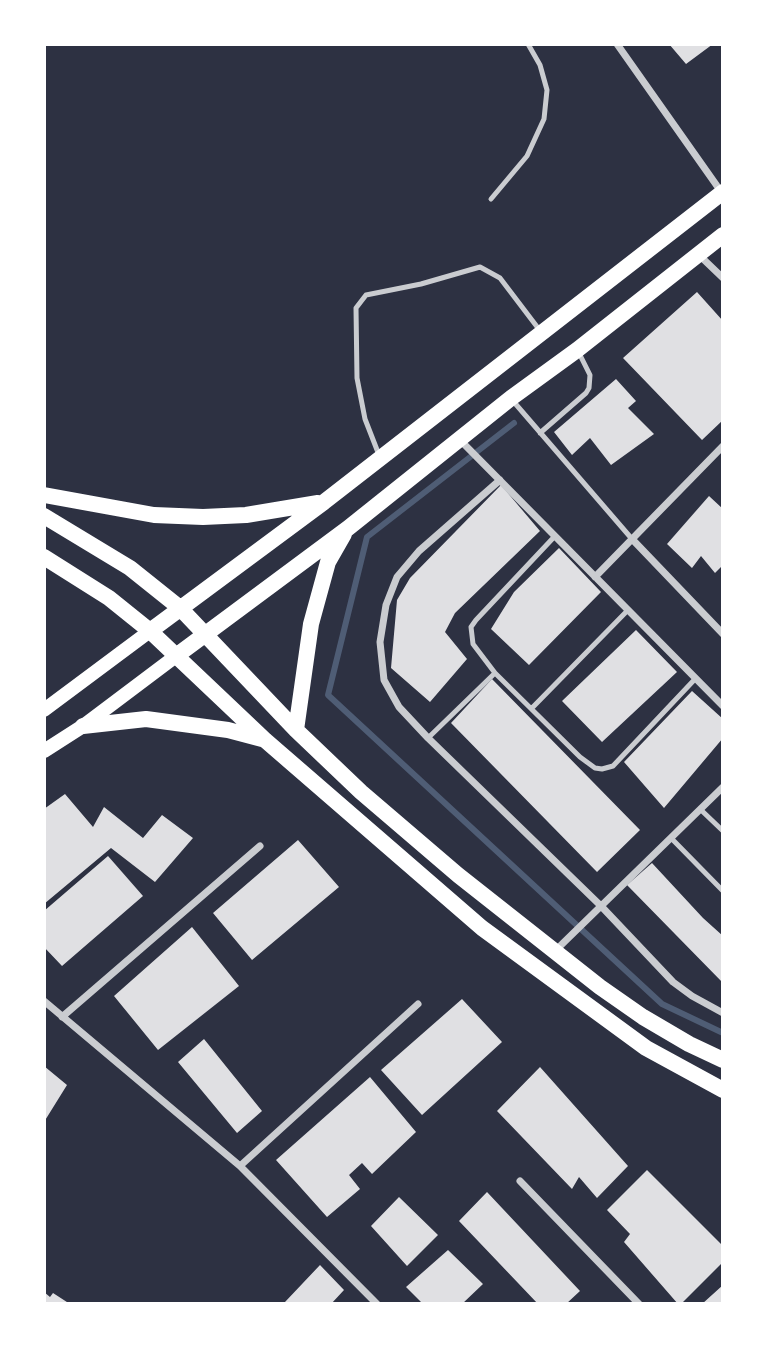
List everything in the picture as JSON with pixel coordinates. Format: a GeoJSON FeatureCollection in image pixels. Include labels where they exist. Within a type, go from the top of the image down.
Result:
{"type":"FeatureCollection","features":[{"type":"Feature","properties":{"kind":"main road"},"geometry":{"type":"LineString","coordinates":[[44,710],[324,502],[723,193]]}},
{"type":"Feature","properties":{"kind":"main road"},"geometry":{"type":"LineString","coordinates":[[44,751],[83,726],[464,445],[511,398],[577,350],[723,235]]}},
{"type":"Feature","properties":{"kind":"main road"},"geometry":{"type":"LineString","coordinates":[[44,495],[154,515],[202,517],[246,515],[324,502]]}},
{"type":"Feature","properties":{"kind":"main road"},"geometry":{"type":"LineString","coordinates":[[44,516],[130,568],[180,608],[296,730],[361,792],[448,867],[643,1017],[723,1060]]}},
{"type":"Feature","properties":{"kind":"main road"},"geometry":{"type":"LineString","coordinates":[[296,730],[311,624],[328,562],[347,529]]}},
{"type":"Feature","properties":{"kind":"main road"},"geometry":{"type":"LineString","coordinates":[[44,557],[109,598],[150,631],[264,740],[482,928],[646,1048],[723,1090]]}},
{"type":"Feature","properties":{"kind":"main road"},"geometry":{"type":"LineString","coordinates":[[83,726],[146,719],[228,730],[264,740]]}},
{"type":"Feature","properties":{"kind":"street"},"geometry":{"type":"LineString","coordinates":[[617,44],[723,193]]}},
{"type":"Feature","properties":{"kind":"street"},"geometry":{"type":"LineString","coordinates":[[699,254],[723,278]]}},
{"type":"Feature","properties":{"kind":"street"},"geometry":{"type":"LineString","coordinates":[[464,445],[723,706]]}},
{"type":"Feature","properties":{"kind":"street"},"geometry":{"type":"LineString","coordinates":[[596,577],[723,446]]}},
{"type":"Feature","properties":{"kind":"street"},"geometry":{"type":"LineString","coordinates":[[500,480],[419,551],[397,576],[386,605],[380,642],[384,680],[399,707],[428,738],[601,906],[673,982],[723,1013]]}},
{"type":"Feature","properties":{"kind":"street"},"geometry":{"type":"LineString","coordinates":[[632,539],[723,634]]}},
{"type":"Feature","properties":{"kind":"street"},"geometry":{"type":"LineString","coordinates":[[556,951],[723,787]]}},
{"type":"Feature","properties":{"kind":"street"},"geometry":{"type":"LineString","coordinates":[[62,1017],[260,846]]}},
{"type":"Feature","properties":{"kind":"street"},"geometry":{"type":"LineString","coordinates":[[44,1001],[240,1166],[377,1304]]}},
{"type":"Feature","properties":{"kind":"street"},"geometry":{"type":"LineString","coordinates":[[240,1166],[418,1004]]}},
{"type":"Feature","properties":{"kind":"street"},"geometry":{"type":"LineString","coordinates":[[520,1181],[639,1304]]}},
{"type":"Feature","properties":{"kind":"street"},"geometry":{"type":"LineString","coordinates":[[624,1304],[631,1296]]}},
{"type":"Feature","properties":{"kind":"lane"},"geometry":{"type":"LineString","coordinates":[[491,199],[527,156],[544,119],[547,90],[540,65],[528,44]]}},
{"type":"Feature","properties":{"kind":"lane"},"geometry":{"type":"LineString","coordinates":[[380,458],[365,419],[357,378],[356,308],[366,295],[421,284],[480,267],[500,278],[541,333]]}},
{"type":"Feature","properties":{"kind":"lane"},"geometry":{"type":"LineString","coordinates":[[540,433],[589,388],[590,375],[577,350]]}},
{"type":"Feature","properties":{"kind":"lane"},"geometry":{"type":"LineString","coordinates":[[511,398],[632,539]]}},
{"type":"Feature","properties":{"kind":"lane"},"geometry":{"type":"LineString","coordinates":[[555,536],[471,627],[473,644],[495,673],[580,757],[595,768],[602,769],[613,766],[696,678]]}},
{"type":"Feature","properties":{"kind":"lane"},"geometry":{"type":"LineString","coordinates":[[532,708],[628,610]]}},
{"type":"Feature","properties":{"kind":"lane"},"geometry":{"type":"LineString","coordinates":[[428,738],[495,673]]}},
{"type":"Feature","properties":{"kind":"lane"},"geometry":{"type":"LineString","coordinates":[[701,809],[723,831]]}},
{"type":"Feature","properties":{"kind":"lane"},"geometry":{"type":"LineString","coordinates":[[671,838],[723,891]]}},
{"type":"Feature","properties":{"kind":"building"},"geometry":{"type":"Polygon","coordinates":[[[669,44],[713,44],[686,64],[669,44]]]}},
{"type":"Feature","properties":{"kind":"building"},"geometry":{"type":"Polygon","coordinates":[[[697,292],[723,321],[723,420],[702,440],[623,358],[697,292]]]}},
{"type":"Feature","properties":{"kind":"building"},"geometry":{"type":"Polygon","coordinates":[[[616,379],[636,401],[628,408],[654,434],[611,465],[590,438],[572,455],[554,432],[616,379]]]}},
{"type":"Feature","properties":{"kind":"building"},"geometry":{"type":"Polygon","coordinates":[[[501,485],[540,531],[455,613],[445,632],[467,659],[430,702],[391,668],[397,600],[410,578],[501,485]]]}},
{"type":"Feature","properties":{"kind":"building"},"geometry":{"type":"Polygon","coordinates":[[[709,496],[723,509],[723,565],[715,573],[701,556],[692,568],[667,544],[709,496]]]}},
{"type":"Feature","properties":{"kind":"building"},"geometry":{"type":"Polygon","coordinates":[[[559,548],[601,592],[529,665],[491,629],[514,592],[559,548]]]}},
{"type":"Feature","properties":{"kind":"building"},"geometry":{"type":"Polygon","coordinates":[[[636,630],[677,672],[602,742],[562,701],[636,630]]]}},
{"type":"Feature","properties":{"kind":"building"},"geometry":{"type":"Polygon","coordinates":[[[492,679],[640,830],[597,872],[451,723],[492,679]]]}},
{"type":"Feature","properties":{"kind":"building"},"geometry":{"type":"Polygon","coordinates":[[[692,691],[723,719],[723,738],[664,808],[624,762],[692,691]]]}},
{"type":"Feature","properties":{"kind":"building"},"geometry":{"type":"Polygon","coordinates":[[[65,794],[93,827],[104,807],[143,838],[162,815],[193,838],[155,882],[111,848],[44,904],[44,809],[65,794]]]}},
{"type":"Feature","properties":{"kind":"building"},"geometry":{"type":"Polygon","coordinates":[[[298,840],[339,887],[252,960],[213,913],[298,840]]]}},
{"type":"Feature","properties":{"kind":"building"},"geometry":{"type":"Polygon","coordinates":[[[108,856],[143,896],[62,966],[44,947],[44,911],[108,856]]]}},
{"type":"Feature","properties":{"kind":"building"},"geometry":{"type":"Polygon","coordinates":[[[652,863],[723,936],[723,983],[627,885],[652,863]]]}},
{"type":"Feature","properties":{"kind":"building"},"geometry":{"type":"Polygon","coordinates":[[[192,927],[239,986],[158,1050],[114,996],[192,927]]]}},
{"type":"Feature","properties":{"kind":"building"},"geometry":{"type":"Polygon","coordinates":[[[462,999],[502,1042],[422,1115],[381,1070],[462,999]]]}},
{"type":"Feature","properties":{"kind":"building"},"geometry":{"type":"Polygon","coordinates":[[[204,1039],[262,1111],[237,1133],[178,1062],[204,1039]]]}},
{"type":"Feature","properties":{"kind":"building"},"geometry":{"type":"Polygon","coordinates":[[[44,1066],[67,1085],[44,1122],[44,1066]]]}},
{"type":"Feature","properties":{"kind":"building"},"geometry":{"type":"Polygon","coordinates":[[[540,1067],[628,1166],[597,1198],[579,1177],[572,1189],[497,1111],[540,1067]]]}},
{"type":"Feature","properties":{"kind":"building"},"geometry":{"type":"Polygon","coordinates":[[[370,1077],[416,1132],[372,1174],[362,1163],[349,1175],[360,1189],[327,1217],[276,1160],[370,1077]]]}},
{"type":"Feature","properties":{"kind":"building"},"geometry":{"type":"Polygon","coordinates":[[[647,1170],[723,1246],[723,1262],[681,1304],[678,1304],[624,1242],[630,1234],[607,1210],[647,1170]]]}},
{"type":"Feature","properties":{"kind":"building"},"geometry":{"type":"Polygon","coordinates":[[[487,1192],[580,1291],[566,1304],[538,1304],[459,1221],[487,1192]]]}},
{"type":"Feature","properties":{"kind":"building"},"geometry":{"type":"Polygon","coordinates":[[[399,1197],[438,1235],[407,1266],[371,1226],[399,1197]]]}},
{"type":"Feature","properties":{"kind":"building"},"geometry":{"type":"Polygon","coordinates":[[[448,1250],[483,1284],[462,1304],[423,1304],[406,1287],[448,1250]]]}},
{"type":"Feature","properties":{"kind":"building"},"geometry":{"type":"Polygon","coordinates":[[[320,1265],[344,1290],[331,1304],[286,1304],[285,1302],[320,1265]]]}},
{"type":"Feature","properties":{"kind":"building"},"geometry":{"type":"Polygon","coordinates":[[[723,1285],[723,1304],[702,1304],[723,1285]]]}},
{"type":"Feature","properties":{"kind":"building"},"geometry":{"type":"Polygon","coordinates":[[[44,1292],[50,1297],[53,1293],[70,1304],[44,1304],[44,1292]]]}},
{"type":"Feature","properties":{"kind":"waterway"},"geometry":{"type":"LineString","coordinates":[[514,423],[367,537],[328,695],[662,1004],[723,1033]]}}]}
